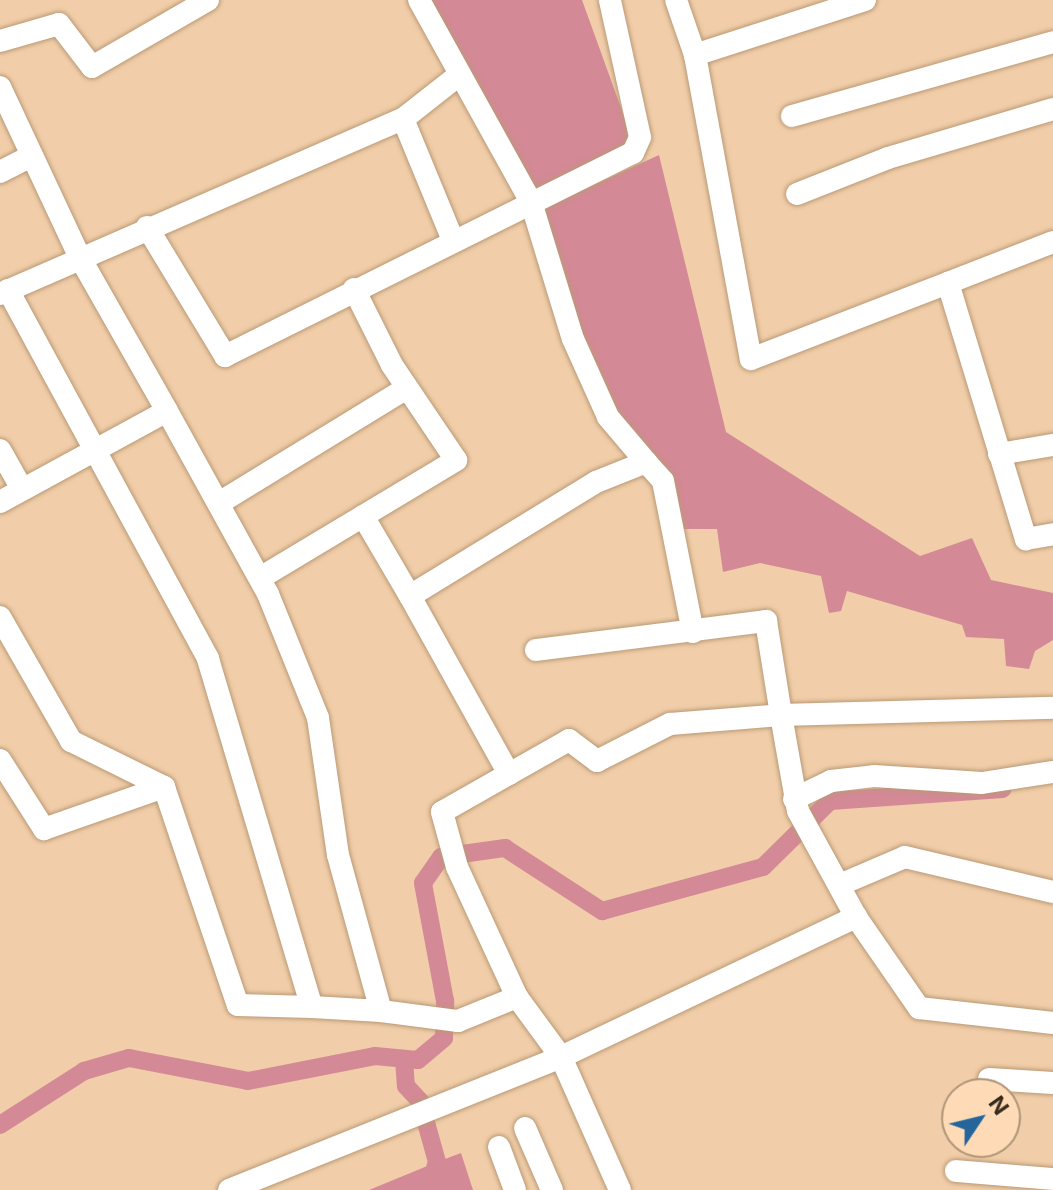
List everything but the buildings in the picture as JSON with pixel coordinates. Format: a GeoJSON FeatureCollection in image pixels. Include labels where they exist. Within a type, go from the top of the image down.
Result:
{"type":"FeatureCollection","features":[{"type":"Feature","properties":{"kind":"street"},"geometry":{"type":"LineString","coordinates":[[0,41],[59,24],[92,67],[208,0]]}},
{"type":"Feature","properties":{"kind":"street"},"geometry":{"type":"LineString","coordinates":[[419,0],[459,75],[534,200],[596,391],[663,481],[693,632]]}},
{"type":"Feature","properties":{"kind":"street"},"geometry":{"type":"LineString","coordinates":[[147,227],[225,356],[452,238],[633,153],[640,137],[610,0]]}},
{"type":"Feature","properties":{"kind":"street"},"geometry":{"type":"LineString","coordinates":[[676,0],[695,55],[751,359],[1053,242]]}},
{"type":"Feature","properties":{"kind":"street"},"geometry":{"type":"LineString","coordinates":[[695,55],[865,0]]}},
{"type":"Feature","properties":{"kind":"street"},"geometry":{"type":"LineString","coordinates":[[792,116],[1053,42]]}},
{"type":"Feature","properties":{"kind":"street"},"geometry":{"type":"LineString","coordinates":[[312,1007],[208,659],[97,448],[4,292],[79,256],[403,119],[459,75]]}},
{"type":"Feature","properties":{"kind":"street"},"geometry":{"type":"LineString","coordinates":[[0,87],[79,256],[260,578],[318,718],[338,855],[381,1011]]}},
{"type":"Feature","properties":{"kind":"street"},"geometry":{"type":"LineString","coordinates":[[797,194],[888,158],[1053,109]]}},
{"type":"Feature","properties":{"kind":"street"},"geometry":{"type":"LineString","coordinates":[[403,119],[452,238]]}},
{"type":"Feature","properties":{"kind":"street"},"geometry":{"type":"LineString","coordinates":[[0,172],[32,156]]}},
{"type":"Feature","properties":{"kind":"street"},"geometry":{"type":"LineString","coordinates":[[948,283],[1026,539],[1053,534]]}},
{"type":"Feature","properties":{"kind":"street"},"geometry":{"type":"LineString","coordinates":[[260,578],[456,460],[407,388],[354,289]]}},
{"type":"Feature","properties":{"kind":"street"},"geometry":{"type":"LineString","coordinates":[[219,503],[407,388]]}},
{"type":"Feature","properties":{"kind":"street"},"geometry":{"type":"LineString","coordinates":[[0,502],[167,411]]}},
{"type":"Feature","properties":{"kind":"street"},"geometry":{"type":"LineString","coordinates":[[999,454],[1053,445]]}},
{"type":"Feature","properties":{"kind":"street"},"geometry":{"type":"LineString","coordinates":[[0,450],[22,489]]}},
{"type":"Feature","properties":{"kind":"street"},"geometry":{"type":"LineString","coordinates":[[410,596],[596,482],[646,462]]}},
{"type":"Feature","properties":{"kind":"street"},"geometry":{"type":"LineString","coordinates":[[363,516],[509,774]]}},
{"type":"Feature","properties":{"kind":"street"},"geometry":{"type":"LineString","coordinates":[[0,617],[71,741],[164,787],[238,1005],[381,1011],[447,1019],[517,997]]}},
{"type":"Feature","properties":{"kind":"street"},"geometry":{"type":"LineString","coordinates":[[536,650],[766,621],[800,812],[844,883],[856,917],[919,1008],[1053,1023]]}},
{"type":"Feature","properties":{"kind":"street"},"geometry":{"type":"LineString","coordinates":[[620,1190],[561,1057],[517,997],[457,867],[455,841],[442,812],[569,740],[597,761],[670,724],[781,715],[1053,708]]}},
{"type":"Feature","properties":{"kind":"street"},"geometry":{"type":"LineString","coordinates":[[0,760],[44,829],[164,787]]}},
{"type":"Feature","properties":{"kind":"street"},"geometry":{"type":"LineString","coordinates":[[800,812],[831,781],[860,778],[982,783],[1053,772]]}},
{"type":"Feature","properties":{"kind":"street"},"geometry":{"type":"LineString","coordinates":[[844,883],[905,857],[1053,892]]}},
{"type":"Feature","properties":{"kind":"street"},"geometry":{"type":"LineString","coordinates":[[229,1190],[561,1057],[856,917]]}},
{"type":"Feature","properties":{"kind":"street"},"geometry":{"type":"LineString","coordinates":[[1021,1081],[1053,1083]]}},
{"type":"Feature","properties":{"kind":"street"},"geometry":{"type":"LineString","coordinates":[[525,1128],[552,1190]]}},
{"type":"Feature","properties":{"kind":"street"},"geometry":{"type":"LineString","coordinates":[[499,1147],[515,1190]]}},
{"type":"Feature","properties":{"kind":"street"},"geometry":{"type":"LineString","coordinates":[[956,1171],[1053,1179]]}},
{"type":"Feature","properties":{"kind":"shaded area"},"geometry":{"type":"Polygon","coordinates":[[[423,0],[582,0],[633,141],[585,189],[659,155],[726,432],[920,556],[972,538],[991,580],[1053,593],[1053,640],[1035,651],[1029,669],[1006,666],[1004,639],[966,637],[962,625],[847,591],[841,611],[829,613],[821,576],[760,563],[723,572],[717,529],[682,529],[611,416],[539,209],[541,192],[526,189],[423,0]]]}},
{"type":"Feature","properties":{"kind":"shaded area"},"geometry":{"type":"Polygon","coordinates":[[[461,1153],[473,1190],[369,1190],[437,1162],[461,1153]]]}},
{"type":"Feature","properties":{"kind":"waterway"},"geometry":{"type":"LineString","coordinates":[[0,1125],[84,1071],[129,1058],[248,1081],[375,1056],[418,1060],[444,1038],[445,1001],[423,883],[441,857],[505,848],[602,911],[763,867],[830,801],[1003,789]]}},
{"type":"Feature","properties":{"kind":"waterway"},"geometry":{"type":"LineString","coordinates":[[404,1059],[406,1086],[420,1101],[437,1162],[428,1190]]}}]}
